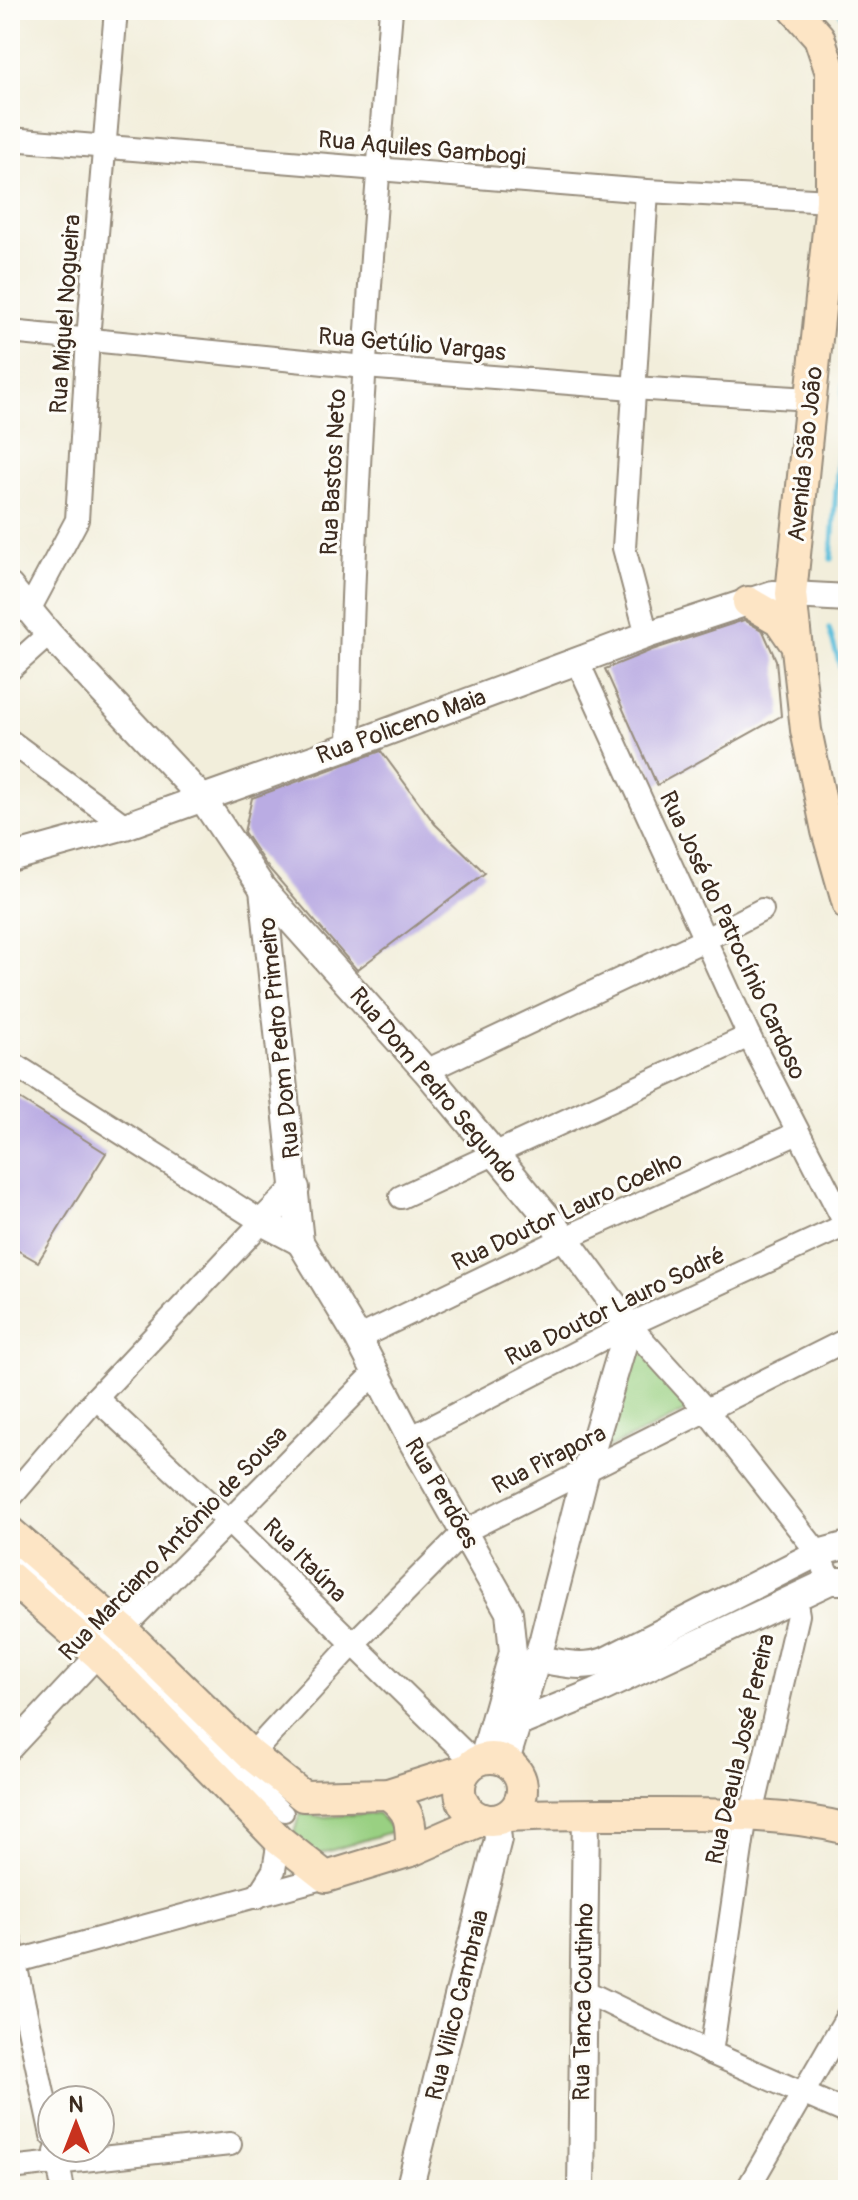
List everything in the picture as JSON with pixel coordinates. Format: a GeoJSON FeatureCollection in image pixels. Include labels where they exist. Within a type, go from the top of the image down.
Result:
{"type":"FeatureCollection","features":[{"type":"Feature","properties":{"kind":"main road","name":"Avenida São João"},"geometry":{"type":"LineString","coordinates":[[795,10],[819,37],[831,73],[831,201],[791,594],[806,730],[818,793],[848,905]]}},
{"type":"Feature","properties":{"kind":"main road"},"geometry":{"type":"LineString","coordinates":[[748,602],[779,620],[794,642]]}},
{"type":"Feature","properties":{"kind":"main road"},"geometry":{"type":"LineString","coordinates":[[10,1532],[110,1643],[289,1816]]}},
{"type":"Feature","properties":{"kind":"main road"},"geometry":{"type":"LineString","coordinates":[[10,1577],[110,1643],[251,1755],[326,1877],[411,1851],[496,1818],[521,1799],[490,1766]]}},
{"type":"Feature","properties":{"kind":"main road"},"geometry":{"type":"LineString","coordinates":[[289,1816],[388,1794],[490,1766],[573,1813]]}},
{"type":"Feature","properties":{"kind":"main road"},"geometry":{"type":"LineString","coordinates":[[490,1766],[460,1789],[461,1799],[474,1815],[496,1818],[573,1813],[750,1814],[825,1823],[848,1829]]}},
{"type":"Feature","properties":{"kind":"main road"},"geometry":{"type":"LineString","coordinates":[[388,1794],[405,1807],[411,1823],[411,1851]]}},
{"type":"Feature","properties":{"kind":"street","name":"Rua Miguel Nogueira"},"geometry":{"type":"LineString","coordinates":[[29,610],[77,520],[88,339],[116,10]]}},
{"type":"Feature","properties":{"kind":"street","name":"Rua Bastos Neto"},"geometry":{"type":"LineString","coordinates":[[349,746],[352,592],[391,10]]}},
{"type":"Feature","properties":{"kind":"street","name":"Rua Aquiles Gambogi"},"geometry":{"type":"LineString","coordinates":[[10,139],[647,191],[831,201]]}},
{"type":"Feature","properties":{"kind":"street"},"geometry":{"type":"LineString","coordinates":[[647,191],[624,548],[647,635]]}},
{"type":"Feature","properties":{"kind":"street","name":"Rua Getúlio Vargas"},"geometry":{"type":"LineString","coordinates":[[10,332],[365,367],[811,399]]}},
{"type":"Feature","properties":{"kind":"street","name":"Rua Dom Pedro Segundo"},"geometry":{"type":"LineString","coordinates":[[10,587],[49,634],[202,798],[263,889],[426,1071],[565,1238],[629,1325]]}},
{"type":"Feature","properties":{"kind":"street","name":"Rua Policeno Maia"},"geometry":{"type":"LineString","coordinates":[[10,858],[125,826],[577,660],[773,594],[848,598]]}},
{"type":"Feature","properties":{"kind":"street"},"geometry":{"type":"LineString","coordinates":[[10,669],[49,634]]}},
{"type":"Feature","properties":{"kind":"street","name":"Rua José do Patrocínio Cardoso"},"geometry":{"type":"LineString","coordinates":[[577,660],[749,1036],[847,1227]]}},
{"type":"Feature","properties":{"kind":"street"},"geometry":{"type":"LineString","coordinates":[[10,741],[125,826]]}},
{"type":"Feature","properties":{"kind":"street","name":"Rua Dom Pedro Primeiro"},"geometry":{"type":"LineString","coordinates":[[263,889],[300,1242]]}},
{"type":"Feature","properties":{"kind":"street"},"geometry":{"type":"LineString","coordinates":[[426,1071],[762,910]]}},
{"type":"Feature","properties":{"kind":"street"},"geometry":{"type":"LineString","coordinates":[[267,935],[281,938],[299,929]]}},
{"type":"Feature","properties":{"kind":"street"},"geometry":{"type":"LineString","coordinates":[[401,1197],[749,1036]]}},
{"type":"Feature","properties":{"kind":"street"},"geometry":{"type":"LineString","coordinates":[[10,1062],[262,1222],[300,1242]]}},
{"type":"Feature","properties":{"kind":"street","name":"Rua Doutor Lauro Coelho"},"geometry":{"type":"LineString","coordinates":[[358,1338],[565,1238],[798,1133]]}},
{"type":"Feature","properties":{"kind":"street","name":"Rua Dom Pedro Primeiro"},"geometry":{"type":"LineString","coordinates":[[262,1222],[296,1188]]}},
{"type":"Feature","properties":{"kind":"street"},"geometry":{"type":"LineString","coordinates":[[10,1498],[96,1398],[262,1222]]}},
{"type":"Feature","properties":{"kind":"street","name":"Rua Doutor Lauro Sodré"},"geometry":{"type":"LineString","coordinates":[[410,1438],[629,1325],[847,1227]]}},
{"type":"Feature","properties":{"kind":"street","name":"Rua Perdões"},"geometry":{"type":"LineString","coordinates":[[300,1242],[358,1338],[374,1374],[509,1612],[513,1652],[490,1766]]}},
{"type":"Feature","properties":{"kind":"street"},"geometry":{"type":"LineString","coordinates":[[519,1723],[595,1692],[795,1598],[839,1581],[706,1410],[629,1325]]}},
{"type":"Feature","properties":{"kind":"street"},"geometry":{"type":"LineString","coordinates":[[490,1766],[519,1723],[586,1470],[629,1325]]}},
{"type":"Feature","properties":{"kind":"street","name":"Rua Pirapora"},"geometry":{"type":"LineString","coordinates":[[251,1755],[353,1644],[465,1531],[848,1339]]}},
{"type":"Feature","properties":{"kind":"street","name":"Rua Marciano Antônio de Sousa"},"geometry":{"type":"LineString","coordinates":[[10,1749],[374,1374]]}},
{"type":"Feature","properties":{"kind":"street","name":"Rua Itaúna"},"geometry":{"type":"LineString","coordinates":[[96,1398],[353,1644],[490,1766]]}},
{"type":"Feature","properties":{"kind":"street"},"geometry":{"type":"LineString","coordinates":[[538,1659],[573,1665],[593,1665],[605,1661],[818,1553],[848,1545]]}},
{"type":"Feature","properties":{"kind":"street"},"geometry":{"type":"LineString","coordinates":[[10,1552],[110,1643]]}},
{"type":"Feature","properties":{"kind":"street","name":"Rua Deaula José Pereira"},"geometry":{"type":"LineString","coordinates":[[711,2053],[744,1828],[756,1797],[798,1615],[795,1598]]}},
{"type":"Feature","properties":{"kind":"street","name":"Rua Tanca Coutinho"},"geometry":{"type":"LineString","coordinates":[[573,1813],[582,1990],[581,2190]]}},
{"type":"Feature","properties":{"kind":"street"},"geometry":{"type":"LineString","coordinates":[[257,1897],[274,1870],[289,1816]]}},
{"type":"Feature","properties":{"kind":"street","name":"Rua Vilico Cambraia"},"geometry":{"type":"LineString","coordinates":[[409,2190],[498,1839],[496,1818]]}},
{"type":"Feature","properties":{"kind":"street"},"geometry":{"type":"LineString","coordinates":[[41,2084],[12,1955],[257,1897],[326,1877]]}},
{"type":"Feature","properties":{"kind":"street"},"geometry":{"type":"LineString","coordinates":[[582,1990],[711,2053],[848,2113]]}},
{"type":"Feature","properties":{"kind":"street"},"geometry":{"type":"LineString","coordinates":[[747,2190],[848,2015]]}},
{"type":"Feature","properties":{"kind":"street"},"geometry":{"type":"LineString","coordinates":[[116,2152],[230,2144]]}},
{"type":"Feature","properties":{"kind":"street"},"geometry":{"type":"LineString","coordinates":[[10,2168],[36,2161]]}},
{"type":"Feature","properties":{"kind":"street"},"geometry":{"type":"LineString","coordinates":[[58,2164],[63,2190]]}},
{"type":"Feature","properties":{"kind":"green space"},"geometry":{"type":"Polygon","coordinates":[[[636,1342],[694,1408],[607,1449],[636,1342]]]}},
{"type":"Feature","properties":{"kind":"green space"},"geometry":{"type":"Polygon","coordinates":[[[300,1813],[322,1817],[378,1813],[394,1831],[313,1856],[293,1836],[300,1813]]]}},
{"type":"Feature","properties":{"kind":"building"},"geometry":{"type":"Polygon","coordinates":[[[744,620],[763,631],[776,660],[781,716],[657,785],[605,669],[744,620]]]}},
{"type":"Feature","properties":{"kind":"building"},"geometry":{"type":"Polygon","coordinates":[[[381,751],[435,824],[485,873],[357,970],[266,865],[244,832],[252,798],[381,751]]]}},
{"type":"Feature","properties":{"kind":"building"},"geometry":{"type":"Polygon","coordinates":[[[10,1093],[106,1153],[38,1262],[10,1246],[10,1093]]]}},
{"type":"Feature","properties":{"kind":"waterway"},"geometry":{"type":"LineString","coordinates":[[839,10],[848,28]]}},
{"type":"Feature","properties":{"kind":"waterway"},"geometry":{"type":"LineString","coordinates":[[831,559],[848,322]]}},
{"type":"Feature","properties":{"kind":"waterway"},"geometry":{"type":"LineString","coordinates":[[829,629],[848,692]]}}]}
